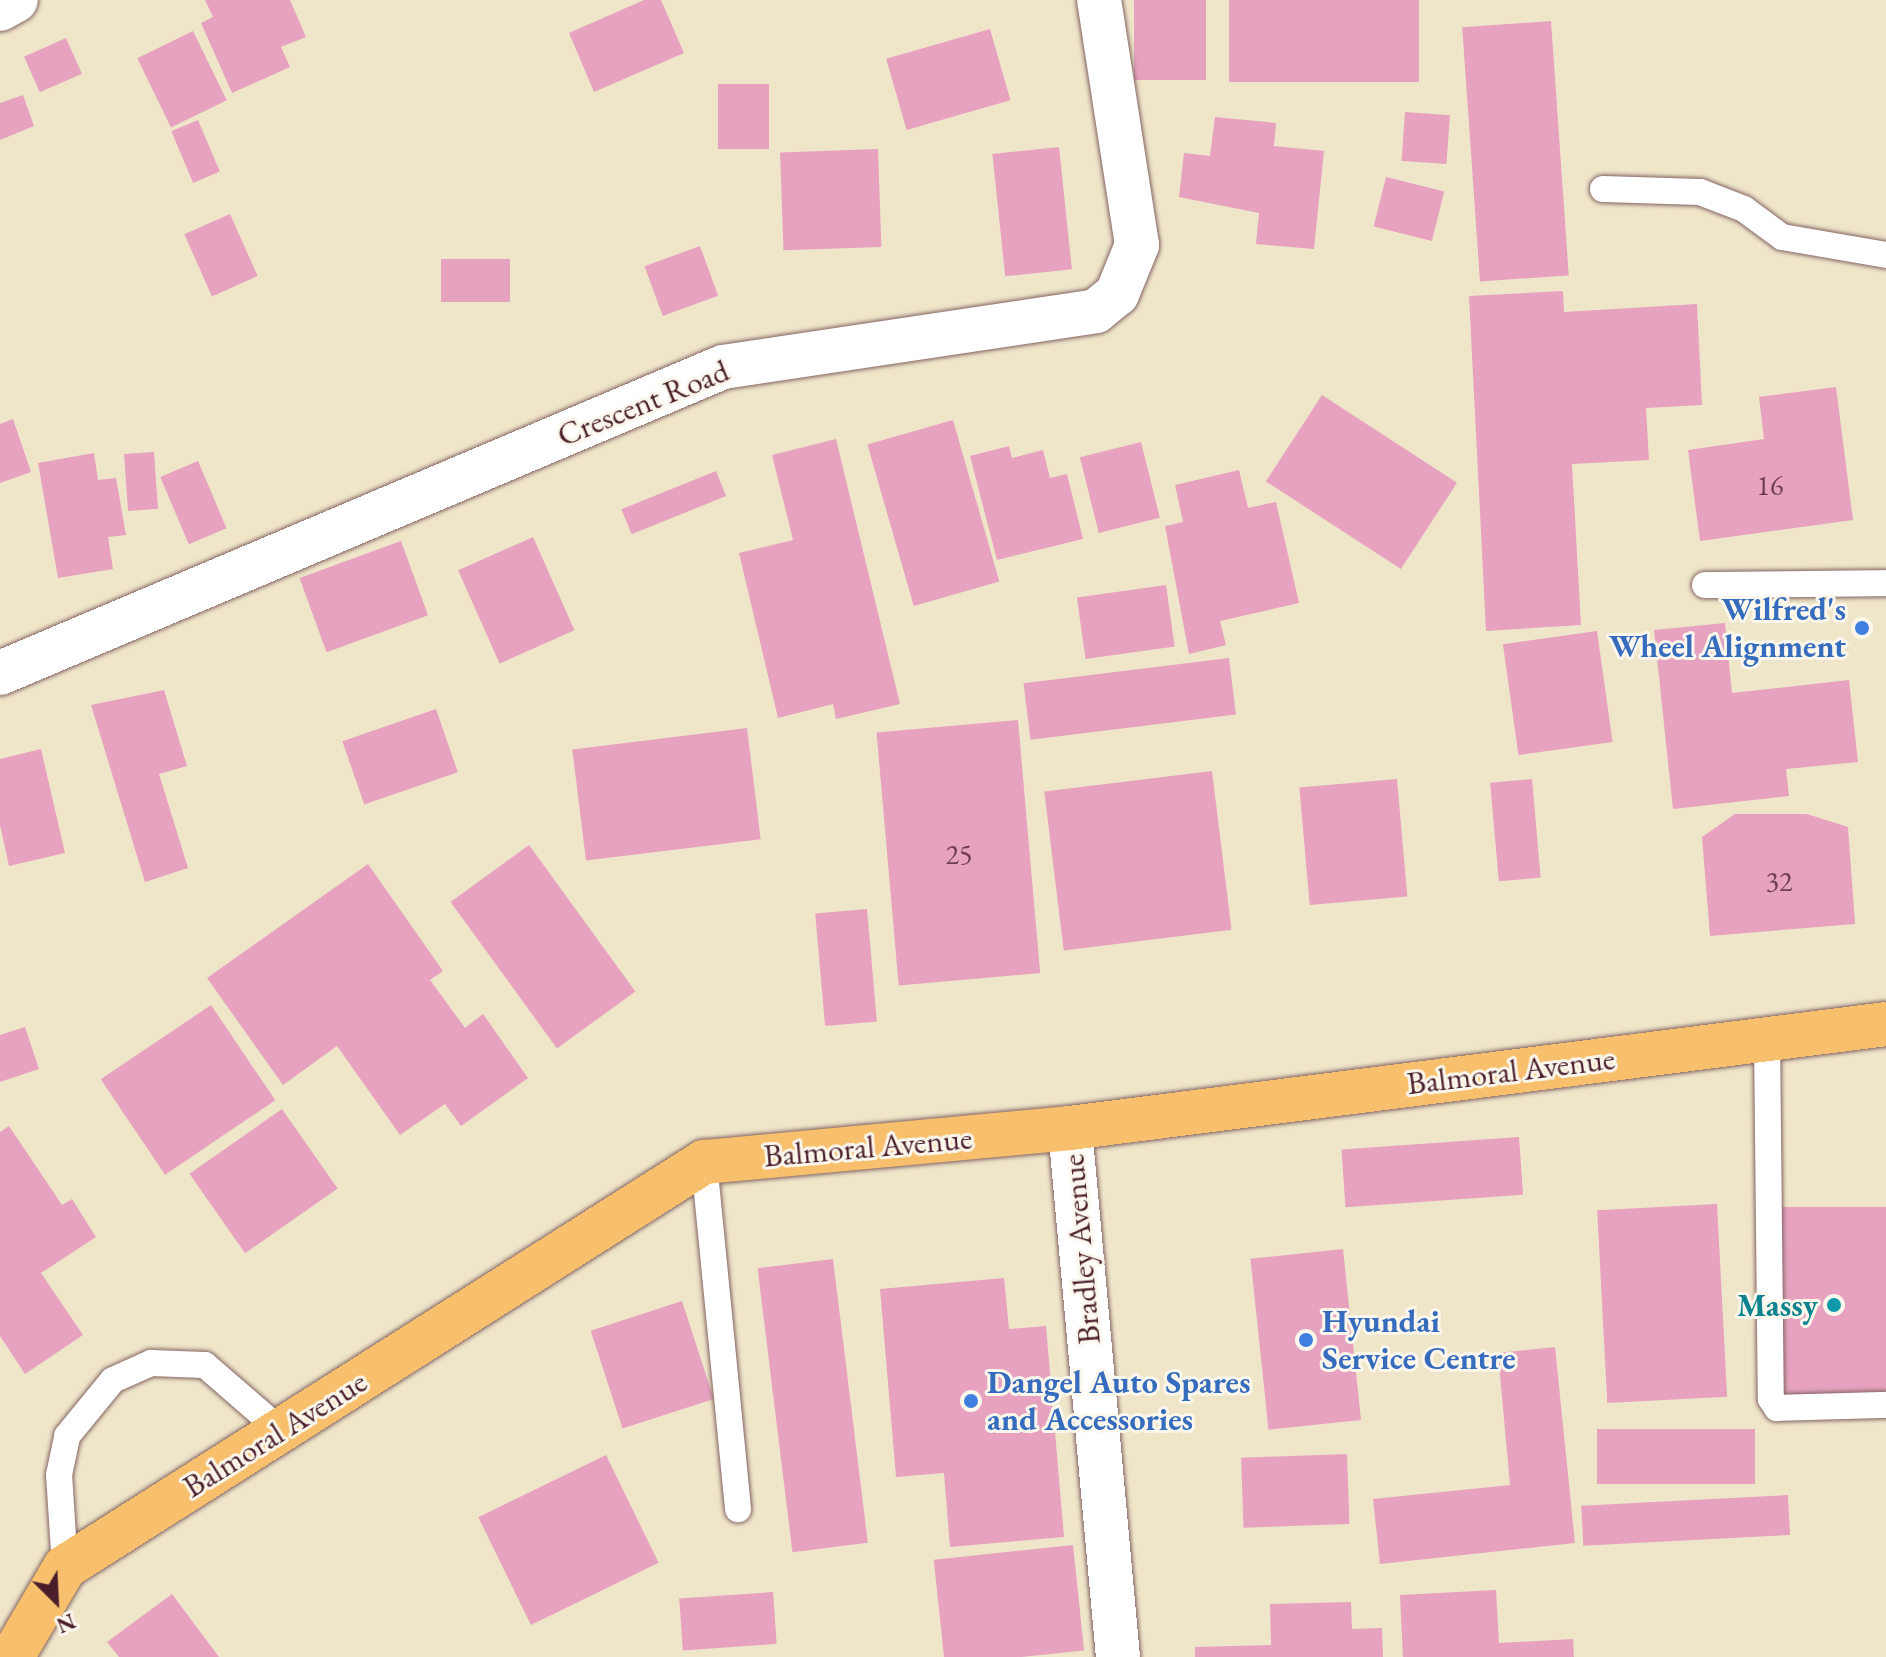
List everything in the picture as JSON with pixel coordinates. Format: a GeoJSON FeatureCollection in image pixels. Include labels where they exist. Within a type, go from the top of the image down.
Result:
{"type":"FeatureCollection","features":[{"type":"Feature","properties":{"kind":"main road","name":"Balmoral Avenue"},"geometry":{"type":"LineString","coordinates":[[12,1657],[65,1567],[704,1162],[1070,1128],[1886,1024]]}},
{"type":"Feature","properties":{"kind":"street"},"geometry":{"type":"LineString","coordinates":[[0,9],[16,0]]}},
{"type":"Feature","properties":{"kind":"street","name":"Crescent Road"},"geometry":{"type":"LineString","coordinates":[[0,673],[723,367],[1096,311],[1117,294],[1137,245],[1099,0]]}},
{"type":"Feature","properties":{"kind":"street","name":"Bradley Avenue"},"geometry":{"type":"LineString","coordinates":[[1070,1128],[1118,1657]]}},
{"type":"Feature","properties":{"kind":"lane"},"geometry":{"type":"LineString","coordinates":[[1603,189],[1700,192],[1744,209],[1782,237],[1886,255]]}},
{"type":"Feature","properties":{"kind":"lane"},"geometry":{"type":"LineString","coordinates":[[1705,585],[1886,583]]}},
{"type":"Feature","properties":{"kind":"lane"},"geometry":{"type":"LineString","coordinates":[[1767,1037],[1771,1399],[1777,1408],[1886,1405]]}},
{"type":"Feature","properties":{"kind":"lane"},"geometry":{"type":"LineString","coordinates":[[704,1162],[738,1509]]}},
{"type":"Feature","properties":{"kind":"lane"},"geometry":{"type":"LineString","coordinates":[[65,1567],[59,1475],[67,1436],[113,1380],[151,1363],[205,1365],[280,1430]]}},
{"type":"Feature","properties":{"kind":"building"},"geometry":{"type":"Polygon","coordinates":[[[205,0],[290,0],[306,37],[281,47],[290,67],[232,93],[201,23],[213,17],[205,0]]]}},
{"type":"Feature","properties":{"kind":"building"},"geometry":{"type":"Polygon","coordinates":[[[644,0],[661,0],[684,53],[594,92],[569,33],[644,0]]]}},
{"type":"Feature","properties":{"kind":"building"},"geometry":{"type":"Polygon","coordinates":[[[1134,0],[1206,0],[1206,80],[1134,80],[1134,0]]]}},
{"type":"Feature","properties":{"kind":"building"},"geometry":{"type":"Polygon","coordinates":[[[1229,0],[1419,0],[1419,82],[1229,82],[1229,0]]]}},
{"type":"Feature","properties":{"kind":"building"},"geometry":{"type":"Polygon","coordinates":[[[1551,21],[1569,275],[1480,282],[1462,27],[1551,21]]]}},
{"type":"Feature","properties":{"kind":"building"},"geometry":{"type":"Polygon","coordinates":[[[990,29],[1010,100],[907,130],[886,59],[990,29]]]}},
{"type":"Feature","properties":{"kind":"building"},"geometry":{"type":"Polygon","coordinates":[[[193,31],[227,100],[171,127],[137,58],[193,31]]]}},
{"type":"Feature","properties":{"kind":"building"},"geometry":{"type":"Polygon","coordinates":[[[66,38],[82,74],[40,92],[24,57],[66,38]]]}},
{"type":"Feature","properties":{"kind":"building"},"geometry":{"type":"Polygon","coordinates":[[[718,84],[769,84],[769,149],[718,149],[718,84]]]}},
{"type":"Feature","properties":{"kind":"building"},"geometry":{"type":"Polygon","coordinates":[[[23,95],[34,126],[0,140],[0,103],[23,95]]]}},
{"type":"Feature","properties":{"kind":"building"},"geometry":{"type":"Polygon","coordinates":[[[1405,112],[1450,115],[1446,164],[1402,161],[1405,112]]]}},
{"type":"Feature","properties":{"kind":"building"},"geometry":{"type":"Polygon","coordinates":[[[1215,117],[1276,123],[1274,146],[1324,151],[1314,249],[1256,244],[1259,213],[1179,197],[1184,153],[1210,156],[1215,117]]]}},
{"type":"Feature","properties":{"kind":"building"},"geometry":{"type":"Polygon","coordinates":[[[198,120],[220,172],[193,183],[171,131],[198,120]]]}},
{"type":"Feature","properties":{"kind":"building"},"geometry":{"type":"Polygon","coordinates":[[[1059,147],[1072,269],[1005,276],[992,154],[1059,147]]]}},
{"type":"Feature","properties":{"kind":"building"},"geometry":{"type":"Polygon","coordinates":[[[878,149],[881,247],[783,250],[780,152],[878,149]]]}},
{"type":"Feature","properties":{"kind":"building"},"geometry":{"type":"Polygon","coordinates":[[[1386,177],[1444,192],[1432,241],[1374,226],[1386,177]]]}},
{"type":"Feature","properties":{"kind":"building"},"geometry":{"type":"Polygon","coordinates":[[[230,214],[258,276],[212,296],[184,234],[230,214]]]}},
{"type":"Feature","properties":{"kind":"building"},"geometry":{"type":"Polygon","coordinates":[[[700,246],[718,296],[663,316],[645,266],[700,246]]]}},
{"type":"Feature","properties":{"kind":"building"},"geometry":{"type":"Polygon","coordinates":[[[441,259],[510,259],[510,302],[441,302],[441,259]]]}},
{"type":"Feature","properties":{"kind":"building"},"geometry":{"type":"Polygon","coordinates":[[[1563,291],[1564,312],[1697,304],[1702,405],[1646,408],[1649,460],[1572,464],[1581,625],[1486,631],[1469,296],[1563,291]]]}},
{"type":"Feature","properties":{"kind":"building"},"geometry":{"type":"Polygon","coordinates":[[[1836,387],[1853,520],[1700,541],[1688,450],[1764,439],[1759,397],[1836,387]]]}},
{"type":"Feature","properties":{"kind":"building"},"geometry":{"type":"Polygon","coordinates":[[[1322,395],[1457,483],[1401,569],[1266,481],[1322,395]]]}},
{"type":"Feature","properties":{"kind":"building"},"geometry":{"type":"Polygon","coordinates":[[[13,419],[31,472],[0,483],[0,424],[13,419]]]}},
{"type":"Feature","properties":{"kind":"building"},"geometry":{"type":"Polygon","coordinates":[[[953,420],[999,581],[914,606],[867,445],[953,420]]]}},
{"type":"Feature","properties":{"kind":"building"},"geometry":{"type":"Polygon","coordinates":[[[836,439],[900,704],[836,719],[833,704],[778,718],[739,553],[793,540],[772,455],[836,439]]]}},
{"type":"Feature","properties":{"kind":"building"},"geometry":{"type":"Polygon","coordinates":[[[1141,442],[1160,518],[1099,533],[1080,457],[1141,442]]]}},
{"type":"Feature","properties":{"kind":"building"},"geometry":{"type":"Polygon","coordinates":[[[1009,446],[1012,458],[1043,450],[1050,478],[1067,474],[1083,539],[997,560],[970,456],[1009,446]]]}},
{"type":"Feature","properties":{"kind":"building"},"geometry":{"type":"Polygon","coordinates":[[[154,452],[158,509],[128,511],[124,454],[154,452]]]}},
{"type":"Feature","properties":{"kind":"building"},"geometry":{"type":"Polygon","coordinates":[[[94,453],[98,480],[116,478],[126,535],[108,537],[113,569],[58,578],[38,463],[94,453]]]}},
{"type":"Feature","properties":{"kind":"building"},"geometry":{"type":"Polygon","coordinates":[[[198,461],[227,528],[189,544],[160,477],[198,461]]]}},
{"type":"Feature","properties":{"kind":"building"},"geometry":{"type":"Polygon","coordinates":[[[1239,470],[1248,508],[1276,502],[1299,603],[1220,621],[1226,645],[1189,654],[1165,526],[1183,522],[1175,485],[1239,470]]]}},
{"type":"Feature","properties":{"kind":"building"},"geometry":{"type":"Polygon","coordinates":[[[716,471],[726,496],[632,534],[621,509],[716,471]]]}},
{"type":"Feature","properties":{"kind":"building"},"geometry":{"type":"Polygon","coordinates":[[[533,537],[574,630],[500,664],[458,570],[533,537]]]}},
{"type":"Feature","properties":{"kind":"building"},"geometry":{"type":"Polygon","coordinates":[[[401,541],[428,615],[327,652],[300,578],[401,541]]]}},
{"type":"Feature","properties":{"kind":"building"},"geometry":{"type":"Polygon","coordinates":[[[1166,585],[1175,646],[1086,659],[1077,598],[1166,585]]]}},
{"type":"Feature","properties":{"kind":"building"},"geometry":{"type":"Polygon","coordinates":[[[1725,623],[1732,693],[1849,680],[1858,762],[1786,769],[1789,796],[1673,809],[1654,630],[1725,623]]]}},
{"type":"Feature","properties":{"kind":"building"},"geometry":{"type":"Polygon","coordinates":[[[1597,631],[1613,742],[1519,755],[1503,644],[1597,631]]]}},
{"type":"Feature","properties":{"kind":"building"},"geometry":{"type":"Polygon","coordinates":[[[1229,658],[1236,715],[1030,740],[1024,683],[1229,658]]]}},
{"type":"Feature","properties":{"kind":"building"},"geometry":{"type":"Polygon","coordinates":[[[164,690],[187,766],[159,774],[188,868],[145,882],[91,705],[164,690]]]}},
{"type":"Feature","properties":{"kind":"building"},"geometry":{"type":"Polygon","coordinates":[[[436,709],[458,772],[364,805],[342,741],[436,709]]]}},
{"type":"Feature","properties":{"kind":"building"},"geometry":{"type":"Polygon","coordinates":[[[1018,720],[1040,973],[899,985],[877,732],[1018,720]]]}},
{"type":"Feature","properties":{"kind":"building"},"geometry":{"type":"Polygon","coordinates":[[[747,728],[761,839],[586,861],[572,749],[747,728]]]}},
{"type":"Feature","properties":{"kind":"building"},"geometry":{"type":"Polygon","coordinates":[[[41,749],[65,853],[9,866],[0,825],[0,759],[41,749]]]}},
{"type":"Feature","properties":{"kind":"building"},"geometry":{"type":"Polygon","coordinates":[[[1212,771],[1231,930],[1064,950],[1044,792],[1212,771]]]}},
{"type":"Feature","properties":{"kind":"building"},"geometry":{"type":"Polygon","coordinates":[[[1397,779],[1407,897],[1310,905],[1299,788],[1397,779]]]}},
{"type":"Feature","properties":{"kind":"building"},"geometry":{"type":"Polygon","coordinates":[[[1532,779],[1541,878],[1499,881],[1490,783],[1532,779]]]}},
{"type":"Feature","properties":{"kind":"building"},"geometry":{"type":"Polygon","coordinates":[[[1735,814],[1807,814],[1848,827],[1855,924],[1710,936],[1702,837],[1735,814]]]}},
{"type":"Feature","properties":{"kind":"building"},"geometry":{"type":"Polygon","coordinates":[[[529,845],[635,991],[557,1048],[451,902],[529,845]]]}},
{"type":"Feature","properties":{"kind":"building"},"geometry":{"type":"Polygon","coordinates":[[[368,864],[443,971],[430,980],[465,1028],[483,1014],[528,1078],[461,1126],[445,1104],[400,1135],[337,1046],[283,1085],[207,978],[368,864]]]}},
{"type":"Feature","properties":{"kind":"building"},"geometry":{"type":"Polygon","coordinates":[[[867,909],[877,1022],[825,1026],[815,914],[867,909]]]}},
{"type":"Feature","properties":{"kind":"building"},"geometry":{"type":"Polygon","coordinates":[[[211,1005],[275,1100],[165,1175],[101,1079],[211,1005]]]}},
{"type":"Feature","properties":{"kind":"building"},"geometry":{"type":"Polygon","coordinates":[[[25,1027],[39,1069],[0,1082],[0,1035],[25,1027]]]}},
{"type":"Feature","properties":{"kind":"building"},"geometry":{"type":"Polygon","coordinates":[[[282,1109],[338,1188],[245,1253],[189,1174],[282,1109]]]}},
{"type":"Feature","properties":{"kind":"building"},"geometry":{"type":"Polygon","coordinates":[[[9,1126],[62,1205],[72,1199],[96,1237],[41,1273],[83,1335],[25,1374],[0,1336],[0,1132],[9,1126]]]}},
{"type":"Feature","properties":{"kind":"building"},"geometry":{"type":"Polygon","coordinates":[[[1519,1137],[1523,1195],[1345,1207],[1341,1149],[1519,1137]]]}},
{"type":"Feature","properties":{"kind":"building"},"geometry":{"type":"Polygon","coordinates":[[[1717,1204],[1727,1397],[1607,1403],[1597,1210],[1717,1204]]]}},
{"type":"Feature","properties":{"kind":"building","name":"Massy"},"geometry":{"type":"Polygon","coordinates":[[[1777,1207],[1886,1207],[1886,1397],[1777,1397],[1777,1207]]]}},
{"type":"Feature","properties":{"kind":"building","name":"Hyundai Service Centre"},"geometry":{"type":"Polygon","coordinates":[[[1343,1249],[1361,1420],[1268,1430],[1251,1259],[1343,1249]]]}},
{"type":"Feature","properties":{"kind":"building"},"geometry":{"type":"Polygon","coordinates":[[[833,1259],[868,1543],[792,1552],[758,1268],[833,1259]]]}},
{"type":"Feature","properties":{"kind":"building","name":"Dangel Auto Spares and Accessories"},"geometry":{"type":"Polygon","coordinates":[[[1004,1278],[1009,1329],[1046,1326],[1064,1537],[950,1547],[944,1473],[896,1477],[880,1289],[1004,1278]]]}},
{"type":"Feature","properties":{"kind":"building"},"geometry":{"type":"Polygon","coordinates":[[[682,1301],[714,1399],[623,1429],[591,1331],[682,1301]]]}},
{"type":"Feature","properties":{"kind":"building"},"geometry":{"type":"Polygon","coordinates":[[[1555,1347],[1575,1543],[1380,1564],[1373,1499],[1510,1485],[1498,1353],[1555,1347]]]}},
{"type":"Feature","properties":{"kind":"building"},"geometry":{"type":"Polygon","coordinates":[[[1597,1429],[1755,1429],[1755,1484],[1597,1484],[1597,1429]]]}},
{"type":"Feature","properties":{"kind":"building"},"geometry":{"type":"Polygon","coordinates":[[[1347,1454],[1349,1524],[1244,1528],[1241,1458],[1347,1454]]]}},
{"type":"Feature","properties":{"kind":"building"},"geometry":{"type":"Polygon","coordinates":[[[606,1455],[659,1563],[531,1625],[478,1517],[606,1455]]]}},
{"type":"Feature","properties":{"kind":"building"},"geometry":{"type":"Polygon","coordinates":[[[1788,1495],[1790,1535],[1583,1546],[1581,1506],[1788,1495]]]}},
{"type":"Feature","properties":{"kind":"building"},"geometry":{"type":"Polygon","coordinates":[[[1073,1545],[1084,1650],[1021,1657],[944,1657],[934,1560],[1073,1545]]]}},
{"type":"Feature","properties":{"kind":"building"},"geometry":{"type":"Polygon","coordinates":[[[1496,1590],[1499,1643],[1573,1639],[1574,1657],[1403,1657],[1400,1595],[1496,1590]]]}},
{"type":"Feature","properties":{"kind":"building"},"geometry":{"type":"Polygon","coordinates":[[[773,1592],[777,1644],[683,1650],[679,1599],[773,1592]]]}},
{"type":"Feature","properties":{"kind":"building"},"geometry":{"type":"Polygon","coordinates":[[[172,1594],[219,1657],[119,1657],[107,1642],[172,1594]]]}},
{"type":"Feature","properties":{"kind":"building"},"geometry":{"type":"Polygon","coordinates":[[[1351,1602],[1352,1629],[1382,1628],[1383,1657],[1195,1657],[1195,1647],[1271,1645],[1270,1604],[1351,1602]]]}},
{"type":"Feature","properties":{"kind":"place","name":"Wilfred's Wheel Alignment"},"geometry":{"type":"Point","coordinates":[1862,628]}},
{"type":"Feature","properties":{"kind":"place","name":"Massy"},"geometry":{"type":"Point","coordinates":[1834,1305]}},
{"type":"Feature","properties":{"kind":"place","name":"Hyundai Service Centre"},"geometry":{"type":"Point","coordinates":[1306,1340]}},
{"type":"Feature","properties":{"kind":"place","name":"Dangel Auto Spares and Accessories"},"geometry":{"type":"Point","coordinates":[971,1401]}}]}
